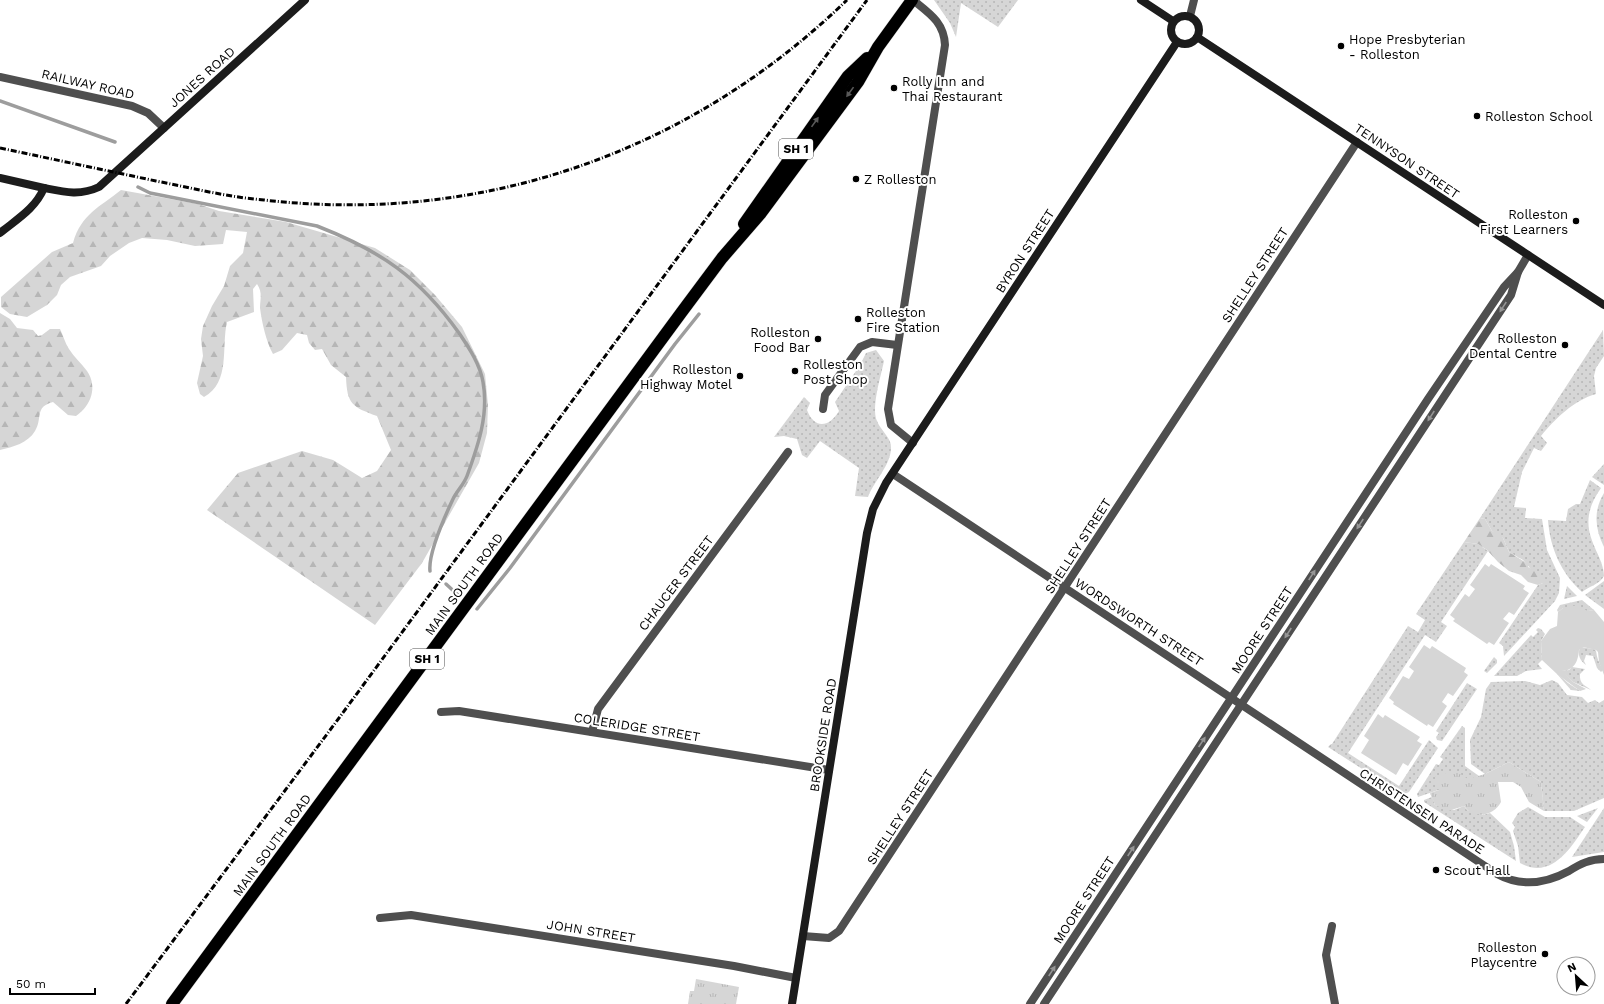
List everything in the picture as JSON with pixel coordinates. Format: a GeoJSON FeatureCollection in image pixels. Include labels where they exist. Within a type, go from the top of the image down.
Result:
{"type":"FeatureCollection","features":[{"type":"Feature","properties":{"kind":"highway","name":"MAIN SOUTH ROAD"},"geometry":{"type":"LineString","coordinates":[[172,1004],[722,258],[761,213],[853,88],[878,47],[912,0]]}},
{"type":"Feature","properties":{"kind":"street","name":"JONES ROAD"},"geometry":{"type":"LineString","coordinates":[[0,178],[71,193],[84,192],[98,187],[116,173],[305,0]]}},
{"type":"Feature","properties":{"kind":"street"},"geometry":{"type":"LineString","coordinates":[[912,0],[937,20],[944,34],[944,45],[897,345],[888,414],[890,422],[894,428],[913,443]]}},
{"type":"Feature","properties":{"kind":"street"},"geometry":{"type":"LineString","coordinates":[[1141,0],[1173,21]]}},
{"type":"Feature","properties":{"kind":"street"},"geometry":{"type":"LineString","coordinates":[[1190,16],[1194,0]]}},
{"type":"Feature","properties":{"kind":"street"},"geometry":{"type":"LineString","coordinates":[[1181,16],[1190,16],[1198,23],[1199,27],[1197,37],[1190,43],[1177,42],[1171,35],[1170,30],[1173,21],[1181,16]]}},
{"type":"Feature","properties":{"kind":"street","name":"TENNYSON STREET"},"geometry":{"type":"LineString","coordinates":[[1197,37],[1604,305]]}},
{"type":"Feature","properties":{"kind":"street","name":"BYRON STREET"},"geometry":{"type":"LineString","coordinates":[[893,474],[1177,42]]}},
{"type":"Feature","properties":{"kind":"street","name":"RAILWAY ROAD"},"geometry":{"type":"LineString","coordinates":[[0,77],[132,106],[148,112],[164,128]]}},
{"type":"Feature","properties":{"kind":"street","name":"SHELLEY STREET"},"geometry":{"type":"LineString","coordinates":[[803,936],[828,938],[839,931],[1357,142]]}},
{"type":"Feature","properties":{"kind":"street"},"geometry":{"type":"LineString","coordinates":[[0,233],[32,208],[38,201],[44,188]]}},
{"type":"Feature","properties":{"kind":"street","name":"MOORE STREET"},"geometry":{"type":"LineString","coordinates":[[1030,1004],[1428,399],[1504,287],[1518,272],[1528,255]]}},
{"type":"Feature","properties":{"kind":"street","name":"MOORE STREET"},"geometry":{"type":"LineString","coordinates":[[1044,1004],[1511,295],[1518,272]]}},
{"type":"Feature","properties":{"kind":"street"},"geometry":{"type":"LineString","coordinates":[[823,409],[825,395],[860,347],[872,342],[897,345]]}},
{"type":"Feature","properties":{"kind":"street","name":"CHAUCER STREET"},"geometry":{"type":"LineString","coordinates":[[592,732],[598,709],[788,452]]}},
{"type":"Feature","properties":{"kind":"street","name":"WORDSWORTH STREET"},"geometry":{"type":"LineString","coordinates":[[893,474],[1242,704]]}},
{"type":"Feature","properties":{"kind":"street","name":"BROOKSIDE ROAD"},"geometry":{"type":"LineString","coordinates":[[792,1004],[869,525],[878,497],[893,474]]}},
{"type":"Feature","properties":{"kind":"street","name":"CHRISTENSEN PARADE"},"geometry":{"type":"LineString","coordinates":[[1242,704],[1247,709],[1338,771],[1504,878],[1525,883],[1546,881],[1589,861],[1604,859]]}},
{"type":"Feature","properties":{"kind":"street","name":"COLERIDGE STREET"},"geometry":{"type":"LineString","coordinates":[[441,712],[459,712],[829,770]]}},
{"type":"Feature","properties":{"kind":"street","name":"JOHN STREET"},"geometry":{"type":"LineString","coordinates":[[380,918],[411,914],[726,964],[796,978]]}},
{"type":"Feature","properties":{"kind":"street"},"geometry":{"type":"LineString","coordinates":[[1332,926],[1326,955],[1335,1004]]}},
{"type":"Feature","properties":{"kind":"green space"},"geometry":{"type":"Polygon","coordinates":[[[934,0],[1018,0],[998,27],[961,3],[956,37],[950,23],[934,0]]]}},
{"type":"Feature","properties":{"kind":"green space"},"geometry":{"type":"Polygon","coordinates":[[[121,190],[198,204],[219,211],[286,222],[375,248],[410,270],[435,295],[462,327],[485,374],[488,405],[487,433],[479,463],[422,563],[375,625],[207,510],[238,473],[302,451],[333,460],[362,478],[377,471],[391,450],[377,416],[356,407],[352,403],[348,393],[346,377],[331,365],[322,349],[315,350],[309,343],[307,335],[297,333],[282,350],[273,354],[263,326],[260,308],[261,293],[257,284],[253,289],[254,312],[227,322],[222,373],[218,382],[204,397],[200,394],[197,383],[203,356],[201,339],[203,326],[212,306],[224,286],[230,266],[243,253],[247,232],[226,230],[223,244],[195,246],[167,240],[142,238],[129,243],[110,256],[101,266],[70,277],[61,285],[57,295],[47,305],[27,317],[10,314],[1,307],[1,297],[52,252],[73,243],[76,233],[86,218],[121,190]]]}},
{"type":"Feature","properties":{"kind":"green space"},"geometry":{"type":"Polygon","coordinates":[[[0,313],[10,319],[17,328],[33,330],[38,336],[50,329],[60,329],[69,349],[87,371],[92,383],[92,390],[86,407],[76,416],[68,415],[53,402],[47,404],[41,410],[35,431],[28,439],[20,444],[0,450],[0,313]]]}},
{"type":"Feature","properties":{"kind":"green space"},"geometry":{"type":"Polygon","coordinates":[[[1603,330],[1604,356],[1596,368],[1594,376],[1596,394],[1573,405],[1552,423],[1541,436],[1547,443],[1541,451],[1534,448],[1522,472],[1514,507],[1526,508],[1525,518],[1542,519],[1547,550],[1560,578],[1559,593],[1555,601],[1504,656],[1503,646],[1499,643],[1538,585],[1543,583],[1523,560],[1509,552],[1503,538],[1492,531],[1485,519],[1480,518],[1603,330]]]}},
{"type":"Feature","properties":{"kind":"green space"},"geometry":{"type":"Polygon","coordinates":[[[876,350],[884,361],[876,400],[875,415],[877,421],[890,441],[891,448],[888,461],[868,497],[855,496],[859,468],[820,441],[807,458],[802,455],[797,439],[784,436],[774,437],[804,397],[810,403],[807,410],[814,421],[822,424],[831,421],[839,411],[835,402],[860,365],[866,353],[876,350]]]}},
{"type":"Feature","properties":{"kind":"green space"},"geometry":{"type":"Polygon","coordinates":[[[1604,464],[1604,485],[1592,477],[1604,464]]]}},
{"type":"Feature","properties":{"kind":"green space"},"geometry":{"type":"Polygon","coordinates":[[[1590,480],[1601,488],[1593,503],[1589,516],[1589,528],[1591,538],[1603,567],[1604,576],[1597,583],[1582,592],[1568,577],[1558,559],[1551,540],[1548,520],[1566,521],[1568,509],[1576,504],[1580,504],[1590,480]]]}},
{"type":"Feature","properties":{"kind":"green space"},"geometry":{"type":"Polygon","coordinates":[[[1604,493],[1604,547],[1596,520],[1598,506],[1604,493]]]}},
{"type":"Feature","properties":{"kind":"green space"},"geometry":{"type":"Polygon","coordinates":[[[1480,518],[1485,519],[1492,531],[1499,533],[1503,538],[1509,552],[1528,564],[1528,567],[1539,574],[1544,580],[1543,583],[1538,585],[1528,582],[1521,575],[1509,571],[1487,550],[1478,544],[1464,542],[1480,518]]]}},
{"type":"Feature","properties":{"kind":"green space"},"geometry":{"type":"Polygon","coordinates":[[[1464,542],[1478,544],[1488,551],[1441,622],[1447,626],[1436,642],[1425,635],[1348,753],[1399,786],[1429,740],[1438,748],[1409,792],[1404,794],[1395,790],[1328,747],[1332,744],[1408,626],[1418,632],[1425,620],[1416,614],[1464,542]]]}},
{"type":"Feature","properties":{"kind":"green space"},"geometry":{"type":"Polygon","coordinates":[[[1485,564],[1489,567],[1491,564],[1525,586],[1523,589],[1529,593],[1514,615],[1509,612],[1503,619],[1509,623],[1494,645],[1489,642],[1487,644],[1453,621],[1455,619],[1450,615],[1465,594],[1469,597],[1475,589],[1470,585],[1485,564]]]}},
{"type":"Feature","properties":{"kind":"green space"},"geometry":{"type":"Polygon","coordinates":[[[1604,581],[1604,609],[1585,595],[1604,581]]]}},
{"type":"Feature","properties":{"kind":"green space"},"geometry":{"type":"Polygon","coordinates":[[[1567,586],[1577,596],[1564,599],[1567,586]]]}},
{"type":"Feature","properties":{"kind":"green space"},"geometry":{"type":"Polygon","coordinates":[[[1582,600],[1594,610],[1588,611],[1563,608],[1558,612],[1557,610],[1560,605],[1582,600]]]}},
{"type":"Feature","properties":{"kind":"green space"},"geometry":{"type":"Polygon","coordinates":[[[1578,605],[1587,611],[1594,610],[1604,622],[1604,675],[1599,662],[1598,652],[1596,650],[1583,647],[1579,650],[1577,661],[1573,667],[1562,671],[1573,682],[1586,689],[1580,691],[1557,674],[1542,660],[1541,641],[1550,629],[1557,626],[1558,612],[1563,608],[1578,605]]]}},
{"type":"Feature","properties":{"kind":"green space"},"geometry":{"type":"Polygon","coordinates":[[[1538,628],[1545,634],[1541,641],[1542,660],[1538,664],[1542,669],[1526,671],[1517,676],[1494,676],[1531,635],[1533,637],[1538,632],[1536,630],[1538,628]]]}},
{"type":"Feature","properties":{"kind":"green space"},"geometry":{"type":"Polygon","coordinates":[[[1424,645],[1430,649],[1432,646],[1466,668],[1464,672],[1468,675],[1453,696],[1448,693],[1442,702],[1447,706],[1433,727],[1428,724],[1427,726],[1393,704],[1394,702],[1389,698],[1403,676],[1409,679],[1414,671],[1409,667],[1424,645]]]}},
{"type":"Feature","properties":{"kind":"green space"},"geometry":{"type":"Polygon","coordinates":[[[1582,647],[1596,650],[1603,670],[1601,672],[1597,668],[1593,656],[1586,655],[1584,661],[1586,665],[1582,662],[1579,653],[1580,648],[1582,647]]]}},
{"type":"Feature","properties":{"kind":"green space"},"geometry":{"type":"Polygon","coordinates":[[[1494,657],[1497,660],[1497,663],[1487,673],[1484,671],[1494,657]]]}},
{"type":"Feature","properties":{"kind":"green space"},"geometry":{"type":"Polygon","coordinates":[[[1572,667],[1585,669],[1580,674],[1580,680],[1591,690],[1573,682],[1561,671],[1569,670],[1572,667]]]}},
{"type":"Feature","properties":{"kind":"green space"},"geometry":{"type":"Polygon","coordinates":[[[1557,674],[1568,683],[1580,691],[1571,690],[1557,674]]]}},
{"type":"Feature","properties":{"kind":"green space"},"geometry":{"type":"Polygon","coordinates":[[[1552,680],[1558,683],[1567,695],[1582,697],[1588,703],[1595,700],[1599,703],[1604,700],[1604,798],[1574,811],[1544,811],[1541,782],[1509,762],[1485,774],[1471,764],[1470,740],[1481,717],[1486,689],[1491,682],[1525,681],[1540,685],[1552,680]]]}},
{"type":"Feature","properties":{"kind":"green space"},"geometry":{"type":"Polygon","coordinates":[[[1467,683],[1477,689],[1442,741],[1437,740],[1436,737],[1439,733],[1436,731],[1467,683]]]}},
{"type":"Feature","properties":{"kind":"green space"},"geometry":{"type":"Polygon","coordinates":[[[1378,714],[1383,718],[1385,715],[1420,737],[1417,741],[1422,744],[1408,766],[1403,763],[1396,775],[1361,753],[1369,740],[1364,736],[1378,714]]]}},
{"type":"Feature","properties":{"kind":"green space"},"geometry":{"type":"Polygon","coordinates":[[[1462,726],[1465,728],[1465,766],[1479,776],[1418,797],[1417,794],[1436,764],[1439,765],[1443,759],[1440,757],[1462,726]]]}},
{"type":"Feature","properties":{"kind":"green space"},"geometry":{"type":"Polygon","coordinates":[[[1509,762],[1541,782],[1544,811],[1529,802],[1521,787],[1513,782],[1498,782],[1501,802],[1498,807],[1489,813],[1478,815],[1468,810],[1464,806],[1448,811],[1435,805],[1430,793],[1439,790],[1435,777],[1454,770],[1468,779],[1485,774],[1509,762]]]}},
{"type":"Feature","properties":{"kind":"green space"},"geometry":{"type":"Polygon","coordinates":[[[1432,797],[1435,805],[1454,810],[1464,806],[1467,810],[1483,815],[1490,813],[1510,832],[1516,861],[1424,802],[1424,800],[1432,797]]]}},
{"type":"Feature","properties":{"kind":"green space"},"geometry":{"type":"Polygon","coordinates":[[[1528,807],[1545,817],[1570,817],[1585,827],[1566,853],[1550,865],[1541,868],[1531,867],[1520,863],[1518,846],[1513,831],[1515,827],[1512,823],[1518,813],[1528,807]]]}},
{"type":"Feature","properties":{"kind":"green space"},"geometry":{"type":"Polygon","coordinates":[[[1598,808],[1587,822],[1577,816],[1598,808]]]}},
{"type":"Feature","properties":{"kind":"green space"},"geometry":{"type":"Polygon","coordinates":[[[1604,808],[1604,852],[1572,857],[1604,808]]]}},
{"type":"Feature","properties":{"kind":"green space"},"geometry":{"type":"Polygon","coordinates":[[[696,979],[739,987],[736,1004],[688,1004],[690,991],[694,991],[696,979]]]}},
{"type":"Feature","properties":{"kind":"waterway"},"geometry":{"type":"LineString","coordinates":[[0,101],[115,142]]}},
{"type":"Feature","properties":{"kind":"waterway"},"geometry":{"type":"LineString","coordinates":[[138,187],[150,193],[317,226],[340,235],[361,245],[397,268],[429,296],[444,313],[474,356],[482,375],[485,406],[475,453],[467,476],[453,499],[434,545],[430,563],[430,571]]}},
{"type":"Feature","properties":{"kind":"waterway"},"geometry":{"type":"LineString","coordinates":[[477,609],[510,568],[675,344],[699,314]]}},
{"type":"Feature","properties":{"kind":"waterway"},"geometry":{"type":"LineString","coordinates":[[446,584],[458,595]]}},
{"type":"Feature","properties":{"kind":"railway"},"geometry":{"type":"LineString","coordinates":[[0,148],[210,192],[264,200],[345,205],[425,201],[503,188],[578,167],[651,137],[720,99],[786,54],[847,0]]}},
{"type":"Feature","properties":{"kind":"railway"},"geometry":{"type":"LineString","coordinates":[[126,1004],[339,718],[867,0]]}},
{"type":"Feature","properties":{"kind":"place","name":"Hope Presbyterian - Rolleston"},"geometry":{"type":"Point","coordinates":[1341,46]}},
{"type":"Feature","properties":{"kind":"place","name":"Rolly Inn and Thai Restaurant"},"geometry":{"type":"Point","coordinates":[894,88]}},
{"type":"Feature","properties":{"kind":"place","name":"Rolleston School"},"geometry":{"type":"Point","coordinates":[1477,116]}},
{"type":"Feature","properties":{"kind":"place","name":"Z Rolleston"},"geometry":{"type":"Point","coordinates":[856,179]}},
{"type":"Feature","properties":{"kind":"place","name":"Rolleston First Learners"},"geometry":{"type":"Point","coordinates":[1576,221]}},
{"type":"Feature","properties":{"kind":"place","name":"Rolleston Fire Station"},"geometry":{"type":"Point","coordinates":[858,319]}},
{"type":"Feature","properties":{"kind":"place","name":"Rolleston Food Bar"},"geometry":{"type":"Point","coordinates":[818,339]}},
{"type":"Feature","properties":{"kind":"place","name":"Rolleston Dental Centre"},"geometry":{"type":"Point","coordinates":[1565,345]}},
{"type":"Feature","properties":{"kind":"place","name":"Rolleston Post Shop"},"geometry":{"type":"Point","coordinates":[795,371]}},
{"type":"Feature","properties":{"kind":"place","name":"Rolleston Highway Motel"},"geometry":{"type":"Point","coordinates":[740,376]}},
{"type":"Feature","properties":{"kind":"place","name":"Scout Hall"},"geometry":{"type":"Point","coordinates":[1436,870]}},
{"type":"Feature","properties":{"kind":"place","name":"Rolleston Playcentre"},"geometry":{"type":"Point","coordinates":[1545,954]}}]}
